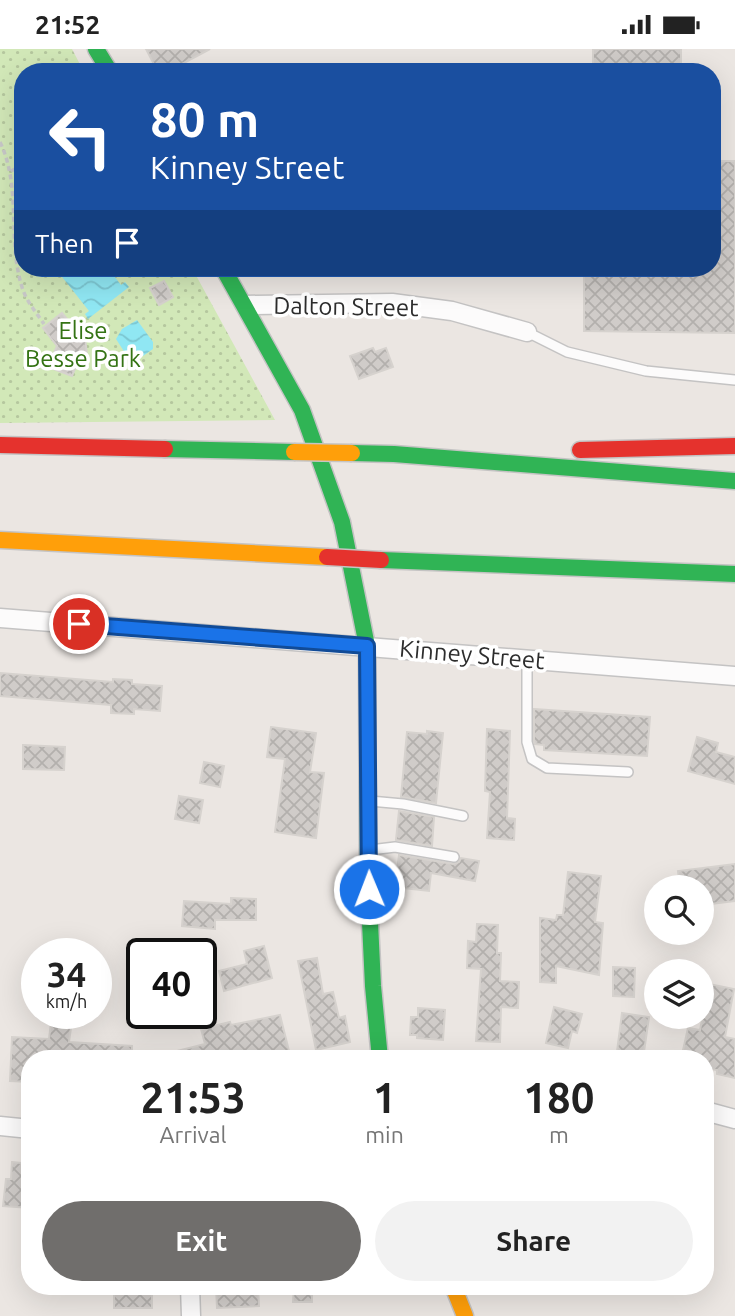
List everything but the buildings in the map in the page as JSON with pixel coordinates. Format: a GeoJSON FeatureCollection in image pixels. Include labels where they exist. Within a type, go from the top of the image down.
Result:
{"type":"FeatureCollection","features":[{"type":"Feature","properties":{"kind":"main road"},"geometry":{"type":"LineString","coordinates":[[228,277],[307,422],[342,522],[367,646],[368,851],[373,986],[379,1050]]}},
{"type":"Feature","properties":{"kind":"main road"},"geometry":{"type":"LineString","coordinates":[[0,445],[394,454],[735,446]]}},
{"type":"Feature","properties":{"kind":"main road"},"geometry":{"type":"LineString","coordinates":[[394,454],[735,481]]}},
{"type":"Feature","properties":{"kind":"main road"},"geometry":{"type":"LineString","coordinates":[[0,540],[514,567],[735,574]]}},
{"type":"Feature","properties":{"kind":"main road"},"geometry":{"type":"LineString","coordinates":[[514,567],[666,588]]}},
{"type":"Feature","properties":{"kind":"main road"},"geometry":{"type":"LineString","coordinates":[[457,1295],[465,1316]]}},
{"type":"Feature","properties":{"kind":"street","name":"Dalton Street"},"geometry":{"type":"LineString","coordinates":[[245,305],[392,303],[452,311],[527,332]]}},
{"type":"Feature","properties":{"kind":"street","name":"Kinney Street"},"geometry":{"type":"LineString","coordinates":[[0,618],[735,675]]}},
{"type":"Feature","properties":{"kind":"street"},"geometry":{"type":"LineString","coordinates":[[714,1113],[735,1119]]}},
{"type":"Feature","properties":{"kind":"street"},"geometry":{"type":"LineString","coordinates":[[0,1126],[21,1128]]}},
{"type":"Feature","properties":{"kind":"street"},"geometry":{"type":"LineString","coordinates":[[190,1295],[191,1316]]}},
{"type":"Feature","properties":{"kind":"lane"},"geometry":{"type":"LineString","coordinates":[[527,332],[567,352],[646,372],[735,380]]}},
{"type":"Feature","properties":{"kind":"lane"},"geometry":{"type":"LineString","coordinates":[[527,659],[527,742],[532,759],[547,768],[628,772]]}},
{"type":"Feature","properties":{"kind":"lane"},"geometry":{"type":"LineString","coordinates":[[368,801],[403,804],[463,816]]}},
{"type":"Feature","properties":{"kind":"lane"},"geometry":{"type":"LineString","coordinates":[[368,851],[395,847],[454,857]]}},
{"type":"Feature","properties":{"kind":"path"},"geometry":{"type":"LineString","coordinates":[[0,142],[11,171],[14,220]]}},
{"type":"Feature","properties":{"kind":"path"},"geometry":{"type":"LineString","coordinates":[[19,277],[29,303],[44,324]]}},
{"type":"Feature","properties":{"kind":"green space","name":"Elise Besse Park"},"geometry":{"type":"Polygon","coordinates":[[[0,49],[72,49],[79,63],[14,63],[14,277],[197,277],[275,420],[0,423],[0,49]]]}},
{"type":"Feature","properties":{"kind":"water"},"geometry":{"type":"Polygon","coordinates":[[[62,277],[115,277],[121,285],[125,282],[129,287],[88,319],[85,314],[89,311],[62,277]]]}},
{"type":"Feature","properties":{"kind":"water"},"geometry":{"type":"Polygon","coordinates":[[[137,320],[153,342],[153,349],[143,356],[125,353],[116,339],[122,329],[137,320]]]}},
{"type":"Feature","properties":{"kind":"traffic: fast"},"geometry":{"type":"LineString","coordinates":[[96,49],[105,63]]}},
{"type":"Feature","properties":{"kind":"traffic: fast"},"geometry":{"type":"LineString","coordinates":[[228,277],[302,410],[342,522],[367,646],[368,880],[379,1050]]}},
{"type":"Feature","properties":{"kind":"traffic: fast"},"geometry":{"type":"LineString","coordinates":[[165,449],[294,452]]}},
{"type":"Feature","properties":{"kind":"traffic: fast"},"geometry":{"type":"LineString","coordinates":[[352,453],[735,481]]}},
{"type":"Feature","properties":{"kind":"traffic: fast"},"geometry":{"type":"LineString","coordinates":[[381,560],[735,574]]}},
{"type":"Feature","properties":{"kind":"traffic: slow"},"geometry":{"type":"LineString","coordinates":[[294,452],[352,453]]}},
{"type":"Feature","properties":{"kind":"traffic: slow"},"geometry":{"type":"LineString","coordinates":[[0,540],[327,557]]}},
{"type":"Feature","properties":{"kind":"traffic: slow"},"geometry":{"type":"LineString","coordinates":[[457,1295],[465,1316]]}},
{"type":"Feature","properties":{"kind":"traffic: jam"},"geometry":{"type":"LineString","coordinates":[[0,445],[165,449]]}},
{"type":"Feature","properties":{"kind":"traffic: jam"},"geometry":{"type":"LineString","coordinates":[[580,450],[735,446]]}},
{"type":"Feature","properties":{"kind":"traffic: jam"},"geometry":{"type":"LineString","coordinates":[[327,557],[381,560]]}},
{"type":"Feature","properties":{"kind":"route"},"geometry":{"type":"LineString","coordinates":[[79,624],[367,646],[369,889]]}}]}
